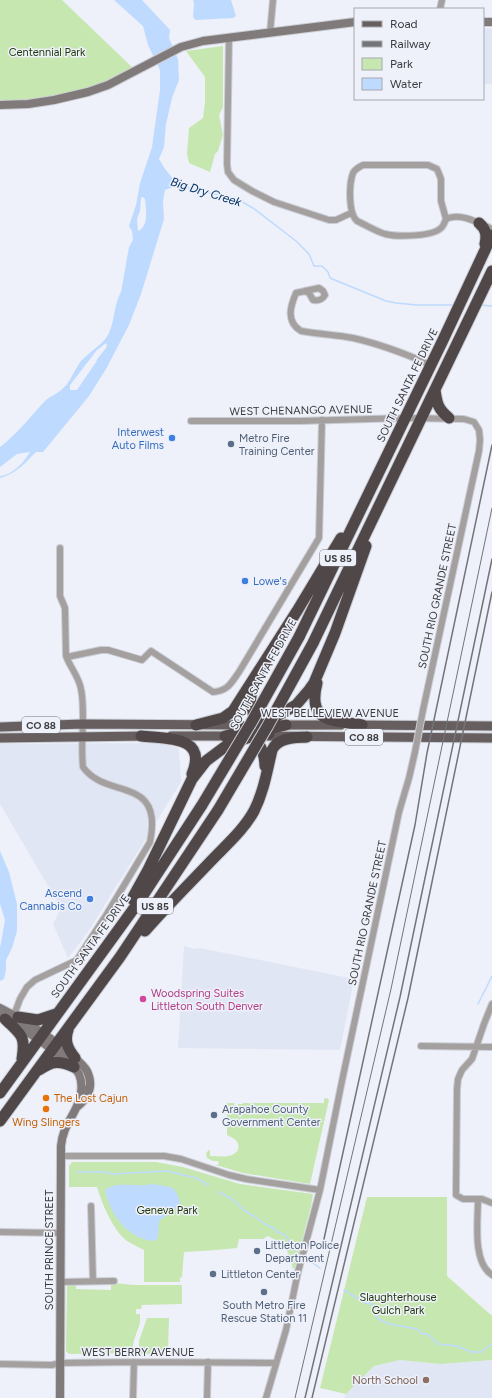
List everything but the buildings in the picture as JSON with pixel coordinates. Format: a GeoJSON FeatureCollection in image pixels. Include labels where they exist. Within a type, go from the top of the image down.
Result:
{"type":"FeatureCollection","features":[{"type":"Feature","properties":{"kind":"highway"},"geometry":{"type":"LineString","coordinates":[[479,223],[486,223],[492,220]]}},
{"type":"Feature","properties":{"kind":"highway"},"geometry":{"type":"LineString","coordinates":[[479,223],[486,232],[484,252]]}},
{"type":"Feature","properties":{"kind":"highway","name":"SOUTH SANTA FE DRIVE"},"geometry":{"type":"LineString","coordinates":[[0,1093],[21,1062],[99,957],[157,874],[202,805],[251,723],[299,637],[343,548],[492,235]]}},
{"type":"Feature","properties":{"kind":"highway","name":"US 85"},"geometry":{"type":"LineString","coordinates":[[0,1121],[120,957],[218,810],[267,727],[313,644],[492,271]]}},
{"type":"Feature","properties":{"kind":"highway"},"geometry":{"type":"LineString","coordinates":[[435,390],[441,412],[449,418]]}},
{"type":"Feature","properties":{"kind":"highway"},"geometry":{"type":"LineString","coordinates":[[196,725],[223,718],[230,713],[264,664],[375,478]]}},
{"type":"Feature","properties":{"kind":"highway"},"geometry":{"type":"LineString","coordinates":[[266,731],[296,705],[310,690],[335,633],[387,492]]}},
{"type":"Feature","properties":{"kind":"highway"},"geometry":{"type":"LineString","coordinates":[[264,664],[250,698],[253,714],[266,731]]}},
{"type":"Feature","properties":{"kind":"highway"},"geometry":{"type":"LineString","coordinates":[[319,672],[314,698],[318,712],[328,720],[362,725]]}},
{"type":"Feature","properties":{"kind":"highway"},"geometry":{"type":"LineString","coordinates":[[235,725],[250,733],[263,750],[265,758],[265,768],[256,805],[242,828]]}},
{"type":"Feature","properties":{"kind":"highway"},"geometry":{"type":"LineString","coordinates":[[225,736],[266,731],[286,725]]}},
{"type":"Feature","properties":{"kind":"highway"},"geometry":{"type":"LineString","coordinates":[[99,957],[148,870],[184,795],[199,769],[212,755],[250,733]]}},
{"type":"Feature","properties":{"kind":"highway"},"geometry":{"type":"LineString","coordinates":[[141,736],[180,741],[191,746],[195,754],[195,764],[184,795]]}},
{"type":"Feature","properties":{"kind":"highway"},"geometry":{"type":"LineString","coordinates":[[89,1000],[146,930],[242,828],[253,813],[266,781],[271,753],[274,746],[283,740],[306,737]]}},
{"type":"Feature","properties":{"kind":"highway"},"geometry":{"type":"LineString","coordinates":[[6,1014],[36,1020],[56,1014]]}},
{"type":"Feature","properties":{"kind":"highway"},"geometry":{"type":"LineString","coordinates":[[6,1014],[23,1040],[24,1049],[21,1062]]}},
{"type":"Feature","properties":{"kind":"highway"},"geometry":{"type":"LineString","coordinates":[[34,1074],[46,1065],[53,1063],[74,1063],[67,1045],[69,1027]]}},
{"type":"Feature","properties":{"kind":"main road","name":"WEST BELLEVIEW AVENUE"},"geometry":{"type":"LineString","coordinates":[[0,726],[82,724],[235,725],[306,737],[492,738]]}},
{"type":"Feature","properties":{"kind":"main road","name":"WEST BELLEVIEW AVENUE"},"geometry":{"type":"LineString","coordinates":[[286,725],[492,726]]}},
{"type":"Feature","properties":{"kind":"main road","name":"WEST BELLEVIEW AVENUE"},"geometry":{"type":"LineString","coordinates":[[250,733],[266,731]]}},
{"type":"Feature","properties":{"kind":"main road","name":"CO 88"},"geometry":{"type":"LineString","coordinates":[[0,738],[82,736],[225,736]]}},
{"type":"Feature","properties":{"kind":"street"},"geometry":{"type":"LineString","coordinates":[[270,33],[273,0]]}},
{"type":"Feature","properties":{"kind":"street"},"geometry":{"type":"LineString","coordinates":[[0,105],[28,104],[88,92],[108,84],[181,47],[203,41],[354,22]]}},
{"type":"Feature","properties":{"kind":"street"},"geometry":{"type":"LineString","coordinates":[[229,38],[228,172],[234,180],[264,198],[313,215],[329,220],[336,220],[352,213]]}},
{"type":"Feature","properties":{"kind":"street"},"geometry":{"type":"LineString","coordinates":[[363,165],[428,165],[436,169],[440,174],[441,179],[441,201],[446,219],[442,228],[430,234],[392,235],[382,233],[357,221],[352,213],[350,191],[353,174],[356,168],[363,165]]}},
{"type":"Feature","properties":{"kind":"street"},"geometry":{"type":"LineString","coordinates":[[446,219],[457,217],[479,223],[492,229]]}},
{"type":"Feature","properties":{"kind":"street"},"geometry":{"type":"LineString","coordinates":[[305,291],[296,293],[293,299],[291,321],[294,327],[301,331],[353,339],[372,344],[431,365]]}},
{"type":"Feature","properties":{"kind":"street","name":"WEST CHENANGO AVENUE"},"geometry":{"type":"LineString","coordinates":[[191,421],[449,418],[464,419],[474,422],[480,430]]}},
{"type":"Feature","properties":{"kind":"street"},"geometry":{"type":"LineString","coordinates":[[67,657],[108,650],[142,660],[151,651],[213,692],[222,692],[228,687],[239,672],[319,538],[322,420]]}},
{"type":"Feature","properties":{"kind":"street","name":"SOUTH RIO GRANDE STREET"},"geometry":{"type":"LineString","coordinates":[[266,1398],[286,1330],[298,1272],[320,1190],[399,812],[415,752],[479,451],[480,430]]}},
{"type":"Feature","properties":{"kind":"street"},"geometry":{"type":"LineString","coordinates":[[6,1014],[20,999],[27,987],[35,980],[77,960],[150,842],[153,829],[152,815],[147,804],[134,792],[98,780],[83,767],[81,691],[67,657],[65,648],[65,608],[60,596],[60,548]]}},
{"type":"Feature","properties":{"kind":"street"},"geometry":{"type":"LineString","coordinates":[[492,1004],[472,1059],[462,1070],[458,1079],[456,1195],[463,1199],[478,1199],[492,1203]]}},
{"type":"Feature","properties":{"kind":"street"},"geometry":{"type":"LineString","coordinates":[[6,1014],[41,1036],[74,1063]]}},
{"type":"Feature","properties":{"kind":"street"},"geometry":{"type":"LineString","coordinates":[[6,1014],[20,1026],[41,1036]]}},
{"type":"Feature","properties":{"kind":"street"},"geometry":{"type":"LineString","coordinates":[[421,1046],[492,1047]]}},
{"type":"Feature","properties":{"kind":"street","name":"SOUTH PRINCE STREET"},"geometry":{"type":"LineString","coordinates":[[60,1398],[61,1156],[63,1132],[77,1107],[81,1092],[81,1083],[74,1063]]}},
{"type":"Feature","properties":{"kind":"street"},"geometry":{"type":"LineString","coordinates":[[61,1156],[164,1156],[181,1159],[246,1179],[320,1190]]}},
{"type":"Feature","properties":{"kind":"street"},"geometry":{"type":"LineString","coordinates":[[478,1199],[479,1255],[484,1268],[492,1275]]}},
{"type":"Feature","properties":{"kind":"street"},"geometry":{"type":"LineString","coordinates":[[91,1206],[93,1282]]}},
{"type":"Feature","properties":{"kind":"street"},"geometry":{"type":"LineString","coordinates":[[0,1232],[60,1232]]}},
{"type":"Feature","properties":{"kind":"street"},"geometry":{"type":"LineString","coordinates":[[60,1282],[114,1281]]}},
{"type":"Feature","properties":{"kind":"street"},"geometry":{"type":"LineString","coordinates":[[133,1398],[134,1362]]}},
{"type":"Feature","properties":{"kind":"street","name":"WEST BERRY AVENUE"},"geometry":{"type":"LineString","coordinates":[[0,1364],[52,1365],[60,1363],[134,1362],[276,1363]]}},
{"type":"Feature","properties":{"kind":"street"},"geometry":{"type":"LineString","coordinates":[[207,1398],[208,1362]]}},
{"type":"Feature","properties":{"kind":"shaded area"},"geometry":{"type":"Polygon","coordinates":[[[484,28],[492,29],[492,84],[484,84],[484,28]]]}},
{"type":"Feature","properties":{"kind":"shaded area"},"geometry":{"type":"Polygon","coordinates":[[[167,743],[179,749],[181,782],[88,932],[68,958],[53,924],[61,908],[0,804],[0,744],[167,743]]]}},
{"type":"Feature","properties":{"kind":"shaded area"},"geometry":{"type":"Polygon","coordinates":[[[184,946],[354,979],[340,1050],[178,1048],[184,946]]]}},
{"type":"Feature","properties":{"kind":"shaded area","name":"North School"},"geometry":{"type":"Polygon","coordinates":[[[400,1360],[441,1364],[492,1360],[492,1398],[344,1398],[346,1394],[374,1366],[400,1360]]]}},
{"type":"Feature","properties":{"kind":"green space","name":"Centennial Park"},"geometry":{"type":"Polygon","coordinates":[[[0,0],[62,0],[135,70],[88,92],[0,104],[0,0]]]}},
{"type":"Feature","properties":{"kind":"green space"},"geometry":{"type":"Polygon","coordinates":[[[223,46],[223,107],[219,115],[223,135],[218,151],[215,154],[210,172],[189,163],[187,154],[189,128],[203,118],[205,102],[205,77],[186,51],[223,46]]]}},
{"type":"Feature","properties":{"kind":"green space"},"geometry":{"type":"Polygon","coordinates":[[[327,1098],[329,1100],[310,1184],[243,1173],[216,1165],[219,1164],[218,1161],[213,1161],[207,1158],[206,1153],[209,1150],[210,1156],[229,1156],[238,1150],[237,1142],[227,1135],[227,1103],[234,1103],[235,1107],[238,1107],[238,1104],[243,1103],[324,1103],[324,1099],[327,1098]]]}},
{"type":"Feature","properties":{"kind":"green space","name":"Geneva Park"},"geometry":{"type":"Polygon","coordinates":[[[72,1162],[156,1162],[183,1167],[240,1184],[313,1194],[295,1268],[293,1269],[290,1256],[283,1245],[268,1236],[263,1239],[239,1239],[237,1248],[184,1252],[182,1277],[180,1278],[180,1282],[144,1282],[144,1250],[127,1241],[117,1230],[105,1209],[97,1187],[69,1187],[69,1166],[72,1162]]]}},
{"type":"Feature","properties":{"kind":"green space","name":"Slaughterhouse Gulch Park"},"geometry":{"type":"Polygon","coordinates":[[[367,1197],[447,1197],[447,1276],[492,1316],[492,1360],[441,1364],[400,1360],[374,1366],[346,1394],[320,1388],[367,1197]]]}},
{"type":"Feature","properties":{"kind":"green space"},"geometry":{"type":"Polygon","coordinates":[[[69,1283],[76,1284],[76,1289],[111,1290],[111,1285],[113,1283],[134,1285],[182,1285],[182,1304],[142,1305],[141,1309],[136,1309],[136,1314],[140,1314],[140,1323],[134,1340],[132,1353],[69,1354],[66,1351],[67,1287],[69,1283]]]}},
{"type":"Feature","properties":{"kind":"green space"},"geometry":{"type":"Polygon","coordinates":[[[147,1318],[169,1318],[168,1349],[175,1349],[176,1354],[139,1354],[139,1341],[147,1318]]]}},
{"type":"Feature","properties":{"kind":"water"},"geometry":{"type":"Polygon","coordinates":[[[114,0],[142,0],[170,30],[169,38],[178,59],[179,80],[172,98],[166,124],[164,147],[159,159],[178,185],[165,190],[163,201],[164,219],[141,294],[129,325],[106,369],[89,396],[43,452],[36,452],[16,471],[0,478],[0,476],[14,471],[25,460],[30,452],[17,454],[0,467],[0,447],[18,431],[45,401],[63,388],[81,361],[104,341],[111,328],[121,292],[129,247],[133,240],[132,231],[129,226],[136,205],[140,183],[152,147],[160,90],[160,70],[148,45],[143,26],[114,0]],[[143,197],[141,198],[140,211],[137,219],[138,231],[142,229],[146,217],[145,199],[143,197]],[[106,343],[97,350],[70,385],[70,390],[77,390],[106,348],[106,343]]]}},
{"type":"Feature","properties":{"kind":"water"},"geometry":{"type":"Polygon","coordinates":[[[193,0],[231,0],[236,16],[233,18],[196,20],[193,17],[193,0]]]}},
{"type":"Feature","properties":{"kind":"water"},"geometry":{"type":"Polygon","coordinates":[[[0,851],[9,872],[17,904],[17,931],[12,948],[6,960],[4,979],[0,981],[0,948],[5,920],[0,904],[0,851]]]}},
{"type":"Feature","properties":{"kind":"water"},"geometry":{"type":"Polygon","coordinates":[[[151,1184],[173,1188],[180,1201],[179,1206],[159,1221],[158,1238],[154,1241],[136,1236],[121,1224],[111,1208],[105,1190],[115,1185],[151,1184]]]}},
{"type":"Feature","properties":{"kind":"waterway","name":"Big Dry Creek"},"geometry":{"type":"LineString","coordinates":[[177,185],[237,199],[253,208],[296,241],[309,254],[314,266],[322,266],[328,272],[330,278],[386,301],[417,305],[454,305]]}},
{"type":"Feature","properties":{"kind":"waterway","name":"Big Dry Creek"},"geometry":{"type":"LineString","coordinates":[[480,305],[492,306]]}},
{"type":"Feature","properties":{"kind":"waterway"},"geometry":{"type":"LineString","coordinates":[[478,1004],[492,976]]}},
{"type":"Feature","properties":{"kind":"waterway"},"geometry":{"type":"LineString","coordinates":[[77,1172],[106,1172],[113,1174],[167,1171],[196,1178],[208,1185]]}},
{"type":"Feature","properties":{"kind":"waterway"},"geometry":{"type":"LineString","coordinates":[[218,1192],[232,1199],[245,1211],[287,1237],[294,1252]]}},
{"type":"Feature","properties":{"kind":"waterway"},"geometry":{"type":"LineString","coordinates":[[307,1259],[320,1268]]}},
{"type":"Feature","properties":{"kind":"waterway"},"geometry":{"type":"LineString","coordinates":[[344,1290],[365,1303],[372,1304],[377,1318],[389,1324],[417,1329],[422,1334],[428,1334],[438,1344],[457,1346],[471,1352],[481,1352],[492,1344]]}},
{"type":"Feature","properties":{"kind":"tram line"},"geometry":{"type":"LineString","coordinates":[[295,1398],[391,989],[492,508]]}},
{"type":"Feature","properties":{"kind":"railway"},"geometry":{"type":"LineString","coordinates":[[322,1248],[415,825],[427,753],[492,445]]}},
{"type":"Feature","properties":{"kind":"railway"},"geometry":{"type":"LineString","coordinates":[[305,1398],[400,997],[492,559]]}},
{"type":"Feature","properties":{"kind":"railway"},"geometry":{"type":"LineString","coordinates":[[312,1398],[408,998],[492,592]]}},
{"type":"Feature","properties":{"kind":"place","name":"Interwest Auto Films"},"geometry":{"type":"Point","coordinates":[172,438]}},
{"type":"Feature","properties":{"kind":"place","name":"Metro Fire Training Center"},"geometry":{"type":"Point","coordinates":[231,444]}},
{"type":"Feature","properties":{"kind":"place","name":"Lowe's"},"geometry":{"type":"Point","coordinates":[245,581]}},
{"type":"Feature","properties":{"kind":"place","name":"Ascend Cannabis Co"},"geometry":{"type":"Point","coordinates":[90,899]}},
{"type":"Feature","properties":{"kind":"place","name":"Woodspring Suites Littleton South Denver"},"geometry":{"type":"Point","coordinates":[143,999]}},
{"type":"Feature","properties":{"kind":"place","name":"The Lost Cajun"},"geometry":{"type":"Point","coordinates":[46,1098]}},
{"type":"Feature","properties":{"kind":"place","name":"Wing Slingers"},"geometry":{"type":"Point","coordinates":[46,1109]}},
{"type":"Feature","properties":{"kind":"place","name":"Arapahoe County Government Center"},"geometry":{"type":"Point","coordinates":[214,1115]}},
{"type":"Feature","properties":{"kind":"place","name":"Littleton Police Department"},"geometry":{"type":"Point","coordinates":[257,1251]}},
{"type":"Feature","properties":{"kind":"place","name":"Littleton Center"},"geometry":{"type":"Point","coordinates":[213,1274]}},
{"type":"Feature","properties":{"kind":"place","name":"South Metro Fire Rescue Station 11"},"geometry":{"type":"Point","coordinates":[264,1292]}},
{"type":"Feature","properties":{"kind":"place","name":"North School"},"geometry":{"type":"Point","coordinates":[426,1380]}}]}
